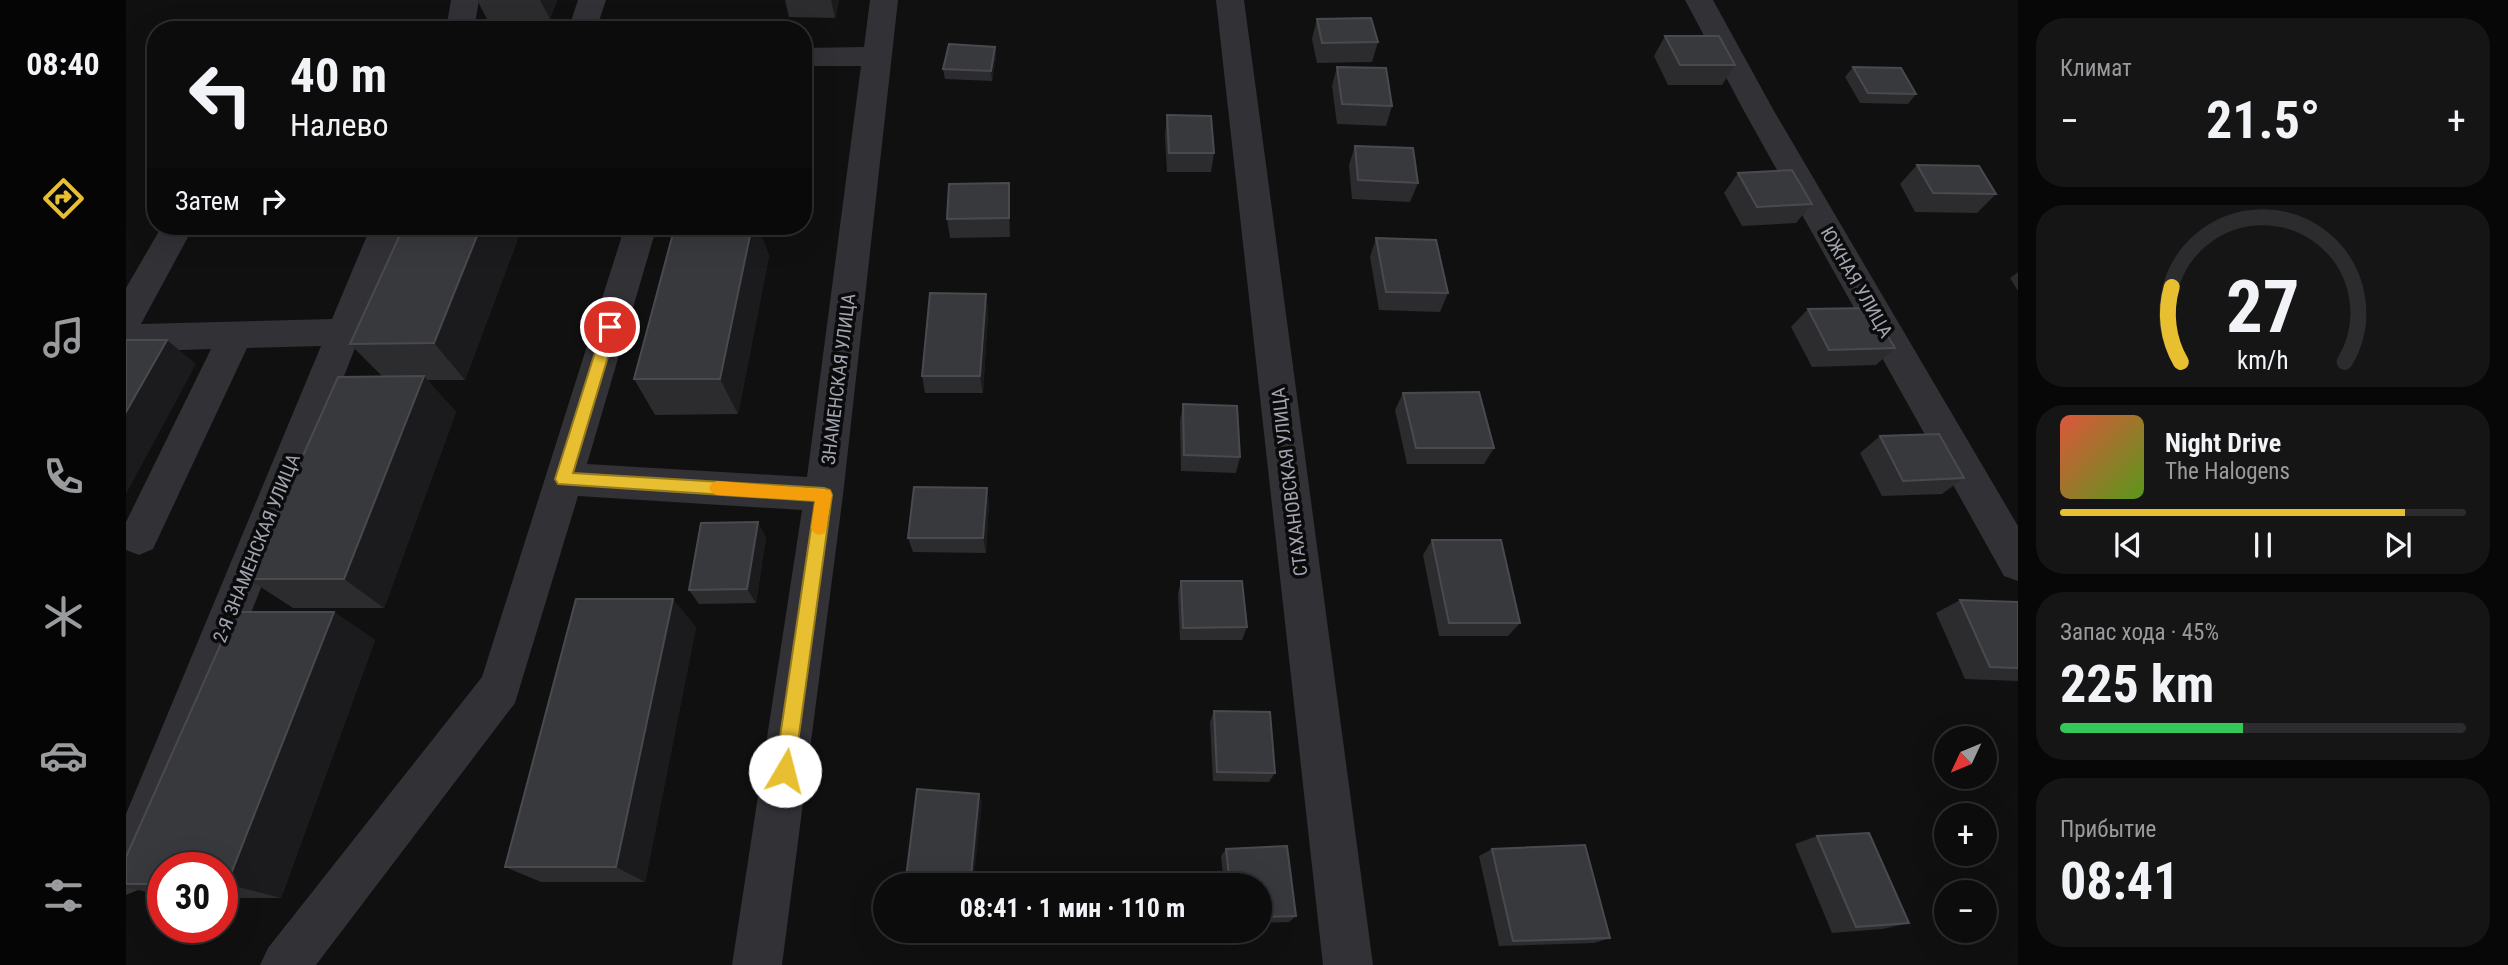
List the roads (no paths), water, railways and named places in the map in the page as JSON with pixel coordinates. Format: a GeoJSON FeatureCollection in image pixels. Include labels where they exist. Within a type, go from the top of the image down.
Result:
{"type":"FeatureCollection","features":[{"type":"Feature","properties":{"kind":"street"},"geometry":{"type":"LineString","coordinates":[[462,21],[465,0]]}},
{"type":"Feature","properties":{"kind":"street"},"geometry":{"type":"LineString","coordinates":[[585,21],[592,0]]}},
{"type":"Feature","properties":{"kind":"street","name":"ЗНАМЕНСКАЯ УЛИЦА"},"geometry":{"type":"LineString","coordinates":[[757,965],[824,495],[884,0]]}},
{"type":"Feature","properties":{"kind":"street","name":"СТАХАНОВСКАЯ УЛИЦА"},"geometry":{"type":"LineString","coordinates":[[1230,0],[1348,965]]}},
{"type":"Feature","properties":{"kind":"street","name":"ЮЖНАЯ УЛИЦА"},"geometry":{"type":"LineString","coordinates":[[1699,0],[1759,111],[2018,562]]}},
{"type":"Feature","properties":{"kind":"street"},"geometry":{"type":"LineString","coordinates":[[812,57],[877,56]]}},
{"type":"Feature","properties":{"kind":"street"},"geometry":{"type":"LineString","coordinates":[[126,319],[173,235]]}},
{"type":"Feature","properties":{"kind":"street","name":"2-Я ЗНАМЕНСКАЯ УЛИЦА"},"geometry":{"type":"LineString","coordinates":[[126,871],[383,235]]}},
{"type":"Feature","properties":{"kind":"street"},"geometry":{"type":"LineString","coordinates":[[285,965],[500,688],[638,235]]}},
{"type":"Feature","properties":{"kind":"street"},"geometry":{"type":"LineString","coordinates":[[126,338],[343,332]]}},
{"type":"Feature","properties":{"kind":"street"},"geometry":{"type":"LineString","coordinates":[[139,537],[236,335]]}},
{"type":"Feature","properties":{"kind":"street"},"geometry":{"type":"LineString","coordinates":[[563,479],[824,495]]}}]}
